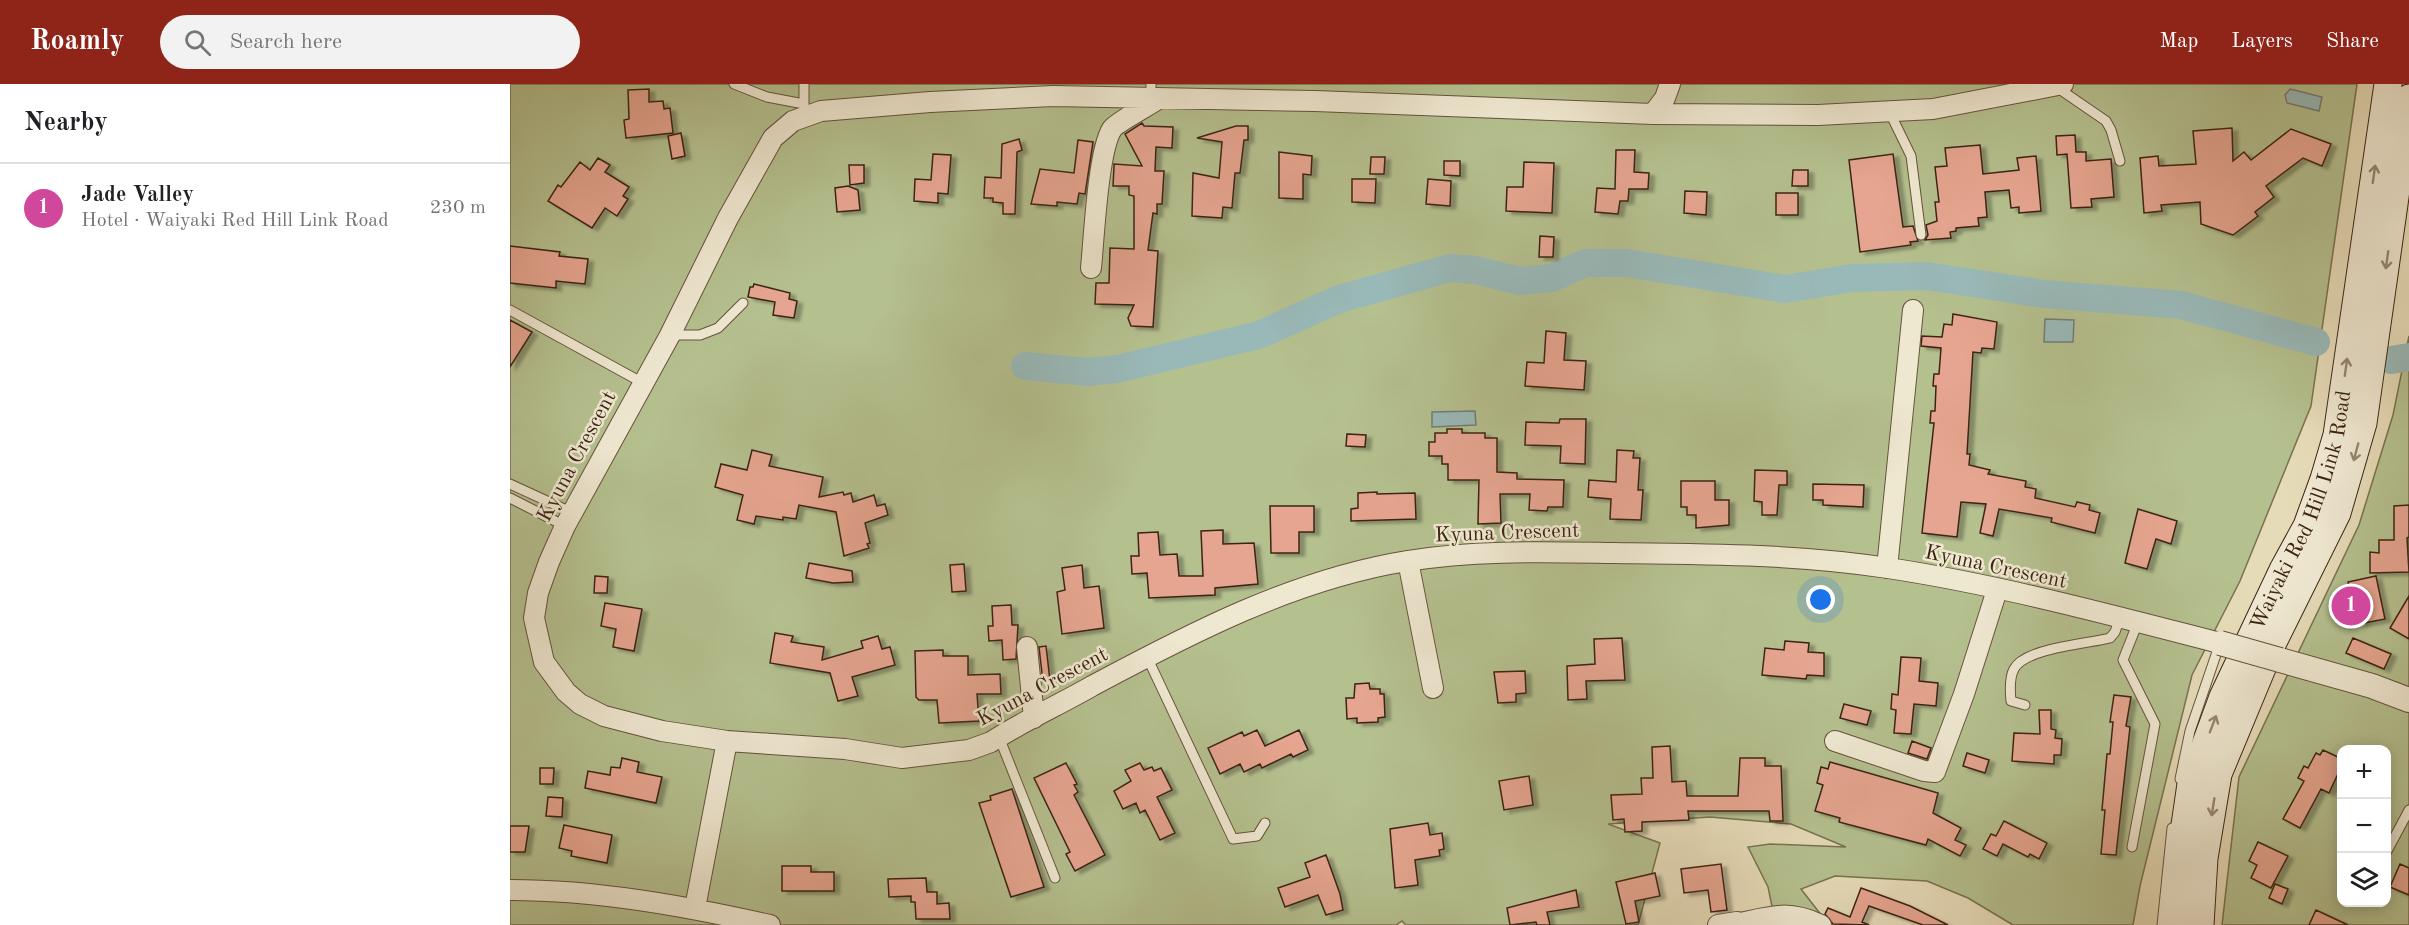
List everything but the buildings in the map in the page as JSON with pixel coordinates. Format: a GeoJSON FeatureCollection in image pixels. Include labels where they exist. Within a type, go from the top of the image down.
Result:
{"type":"FeatureCollection","features":[{"type":"Feature","properties":{"kind":"main road","name":"Waiyaki Red Hill Link Road"},"geometry":{"type":"LineString","coordinates":[[2178,925],[2180,878],[2192,784],[2223,697],[2283,570],[2307,526],[2337,435],[2388,84]]}},
{"type":"Feature","properties":{"kind":"main road","name":"Waiyaki Red Hill Link Road"},"geometry":{"type":"LineString","coordinates":[[2200,925],[2204,858],[2218,774],[2272,644],[2337,513],[2356,454],[2363,423],[2409,98]]}},
{"type":"Feature","properties":{"kind":"street"},"geometry":{"type":"LineString","coordinates":[[1653,114],[1665,98],[1670,84]]}},
{"type":"Feature","properties":{"kind":"street","name":"Kyuna Crescent"},"geometry":{"type":"LineString","coordinates":[[2063,84],[2053,84],[1933,110],[1890,113],[1653,114],[1053,90],[877,106],[804,110],[773,138],[728,218],[670,335],[569,519],[538,593],[534,618],[544,662],[554,677],[580,704],[604,716],[662,731],[728,741],[845,749],[902,758],[969,750],[999,737],[1147,657],[1262,602],[1366,570],[1408,561],[1471,554],[1533,552],[1719,554],[1801,558],[1887,568],[1997,590],[2220,643]]}},
{"type":"Feature","properties":{"kind":"street"},"geometry":{"type":"LineString","coordinates":[[1091,268],[1102,165],[1111,130],[1119,121],[1137,115],[1153,94]]}},
{"type":"Feature","properties":{"kind":"street"},"geometry":{"type":"LineString","coordinates":[[1887,568],[1913,310]]}},
{"type":"Feature","properties":{"kind":"street"},"geometry":{"type":"LineString","coordinates":[[1408,561],[1433,688]]}},
{"type":"Feature","properties":{"kind":"street"},"geometry":{"type":"LineString","coordinates":[[1834,741],[1924,771],[1935,772],[1964,694],[1997,590]]}},
{"type":"Feature","properties":{"kind":"street"},"geometry":{"type":"LineString","coordinates":[[2220,643],[2372,686],[2409,700]]}},
{"type":"Feature","properties":{"kind":"street"},"geometry":{"type":"LineString","coordinates":[[1027,647],[1034,718]]}},
{"type":"Feature","properties":{"kind":"street"},"geometry":{"type":"LineString","coordinates":[[694,908],[728,741]]}},
{"type":"Feature","properties":{"kind":"street"},"geometry":{"type":"LineString","coordinates":[[510,890],[557,890],[694,908],[771,925]]}},
{"type":"Feature","properties":{"kind":"street"},"geometry":{"type":"LineString","coordinates":[[1718,925],[1748,924],[1778,915],[1799,915],[1821,925]]}},
{"type":"Feature","properties":{"kind":"lane"},"geometry":{"type":"LineString","coordinates":[[734,84],[804,110],[804,84]]}},
{"type":"Feature","properties":{"kind":"lane"},"geometry":{"type":"LineString","coordinates":[[2053,84],[2106,121],[2120,161]]}},
{"type":"Feature","properties":{"kind":"lane"},"geometry":{"type":"LineString","coordinates":[[1890,113],[1911,156],[1921,235]]}},
{"type":"Feature","properties":{"kind":"lane"},"geometry":{"type":"LineString","coordinates":[[670,335],[700,335],[718,328],[743,303]]}},
{"type":"Feature","properties":{"kind":"lane"},"geometry":{"type":"LineString","coordinates":[[510,310],[643,382]]}},
{"type":"Feature","properties":{"kind":"lane"},"geometry":{"type":"LineString","coordinates":[[510,484],[569,519]]}},
{"type":"Feature","properties":{"kind":"lane"},"geometry":{"type":"LineString","coordinates":[[510,498],[569,519]]}},
{"type":"Feature","properties":{"kind":"lane"},"geometry":{"type":"LineString","coordinates":[[2025,705],[2011,701],[2010,681],[2014,668],[2028,656],[2110,638],[2129,620]]}},
{"type":"Feature","properties":{"kind":"lane"},"geometry":{"type":"LineString","coordinates":[[2129,620],[2123,660],[2155,724],[2132,847]]}},
{"type":"Feature","properties":{"kind":"lane"},"geometry":{"type":"LineString","coordinates":[[2179,789],[2190,731],[2220,643]]}},
{"type":"Feature","properties":{"kind":"lane"},"geometry":{"type":"LineString","coordinates":[[1147,657],[1233,840],[1257,836],[1265,823]]}},
{"type":"Feature","properties":{"kind":"lane"},"geometry":{"type":"LineString","coordinates":[[999,737],[1055,878]]}},
{"type":"Feature","properties":{"kind":"lane"},"geometry":{"type":"LineString","coordinates":[[2391,844],[2409,810]]}},
{"type":"Feature","properties":{"kind":"lane"},"geometry":{"type":"LineString","coordinates":[[2162,925],[2174,821]]}},
{"type":"Feature","properties":{"kind":"green space"},"geometry":{"type":"Polygon","coordinates":[[[510,84],[2357,84],[2311,406],[2240,581],[2192,675],[2140,886],[2133,925],[2013,925],[1968,898],[1927,881],[1835,876],[1801,889],[1829,925],[1776,925],[1768,887],[1748,847],[1770,844],[1846,847],[1791,824],[1710,817],[1608,824],[1660,843],[1638,925],[1406,925],[1402,921],[1396,925],[510,925],[510,84]]]}},
{"type":"Feature","properties":{"kind":"green space"},"geometry":{"type":"Polygon","coordinates":[[[2409,336],[2409,925],[2222,925],[2239,777],[2359,525],[2393,415],[2409,336]]]}},
{"type":"Feature","properties":{"kind":"water"},"geometry":{"type":"Polygon","coordinates":[[[2290,89],[2322,97],[2319,111],[2287,103],[2285,95],[2290,89]]]}},
{"type":"Feature","properties":{"kind":"water"},"geometry":{"type":"Polygon","coordinates":[[[2045,319],[2074,320],[2073,342],[2044,342],[2045,319]]]}},
{"type":"Feature","properties":{"kind":"water"},"geometry":{"type":"Polygon","coordinates":[[[1475,411],[1476,425],[1432,427],[1432,412],[1475,411]]]}},
{"type":"Feature","properties":{"kind":"waterway"},"geometry":{"type":"LineString","coordinates":[[1025,366],[1087,372],[1117,369],[1259,335],[1339,299],[1450,268],[1476,270],[1519,281],[1552,278],[1585,263],[1626,263],[1785,289],[1852,278],[1927,276],[2044,294],[2181,305],[2316,342]]}},
{"type":"Feature","properties":{"kind":"waterway"},"geometry":{"type":"LineString","coordinates":[[2391,360],[2409,357]]}},
{"type":"Feature","properties":{"kind":"place","name":"Jade Valley"},"geometry":{"type":"Point","coordinates":[2351,606]}}]}
